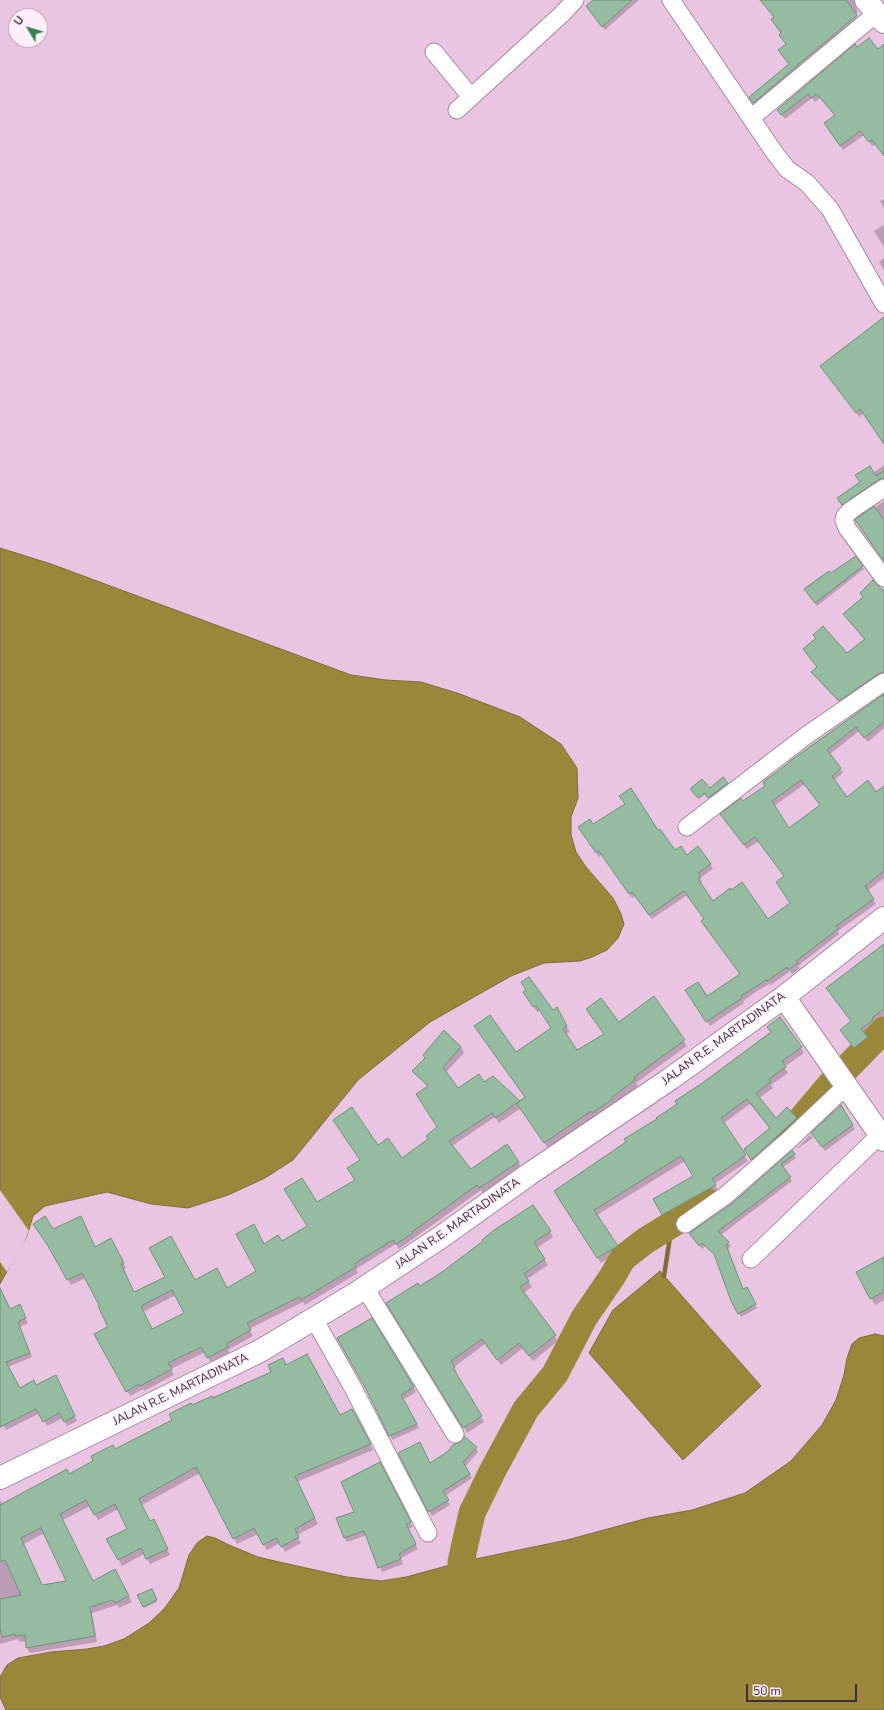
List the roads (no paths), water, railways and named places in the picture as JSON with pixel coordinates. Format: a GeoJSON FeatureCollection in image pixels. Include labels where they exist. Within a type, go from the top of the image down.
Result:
{"type":"FeatureCollection","features":[{"type":"Feature","properties":{"kind":"main road","name":"JALAN R.E. MARTADINATA"},"geometry":{"type":"LineString","coordinates":[[0,1478],[260,1351],[365,1288],[442,1237],[528,1175],[670,1079],[788,993],[884,918]]}},
{"type":"Feature","properties":{"kind":"main road"},"geometry":{"type":"LineString","coordinates":[[788,993],[835,1058],[848,1081],[883,1130]]}},
{"type":"Feature","properties":{"kind":"street"},"geometry":{"type":"LineString","coordinates":[[457,110],[562,14],[575,0]]}},
{"type":"Feature","properties":{"kind":"street"},"geometry":{"type":"LineString","coordinates":[[671,0],[787,169],[807,183],[830,209],[882,296]]}},
{"type":"Feature","properties":{"kind":"street"},"geometry":{"type":"LineString","coordinates":[[751,118],[876,12]]}},
{"type":"Feature","properties":{"kind":"street"},"geometry":{"type":"LineString","coordinates":[[434,52],[471,97]]}},
{"type":"Feature","properties":{"kind":"street"},"geometry":{"type":"LineString","coordinates":[[884,488],[850,510],[845,516],[844,520],[850,532],[884,578]]}},
{"type":"Feature","properties":{"kind":"street"},"geometry":{"type":"LineString","coordinates":[[687,827],[806,735],[884,682]]}},
{"type":"Feature","properties":{"kind":"street"},"geometry":{"type":"LineString","coordinates":[[685,1224],[726,1195],[789,1140],[848,1081]]}},
{"type":"Feature","properties":{"kind":"street"},"geometry":{"type":"LineString","coordinates":[[751,1259],[883,1130]]}},
{"type":"Feature","properties":{"kind":"street"},"geometry":{"type":"LineString","coordinates":[[365,1288],[455,1434]]}},
{"type":"Feature","properties":{"kind":"street"},"geometry":{"type":"LineString","coordinates":[[314,1319],[352,1386],[428,1534]]}},
{"type":"Feature","properties":{"kind":"waterway"},"geometry":{"type":"LineString","coordinates":[[787,1136],[830,1085],[884,1030]]}},
{"type":"Feature","properties":{"kind":"waterway"},"geometry":{"type":"LineString","coordinates":[[461,1562],[472,1513],[493,1470],[526,1409],[555,1374],[584,1318],[623,1258],[645,1241],[708,1202]]}},
{"type":"Feature","properties":{"kind":"waterway"},"geometry":{"type":"LineString","coordinates":[[664,1276],[672,1224]]}}]}
